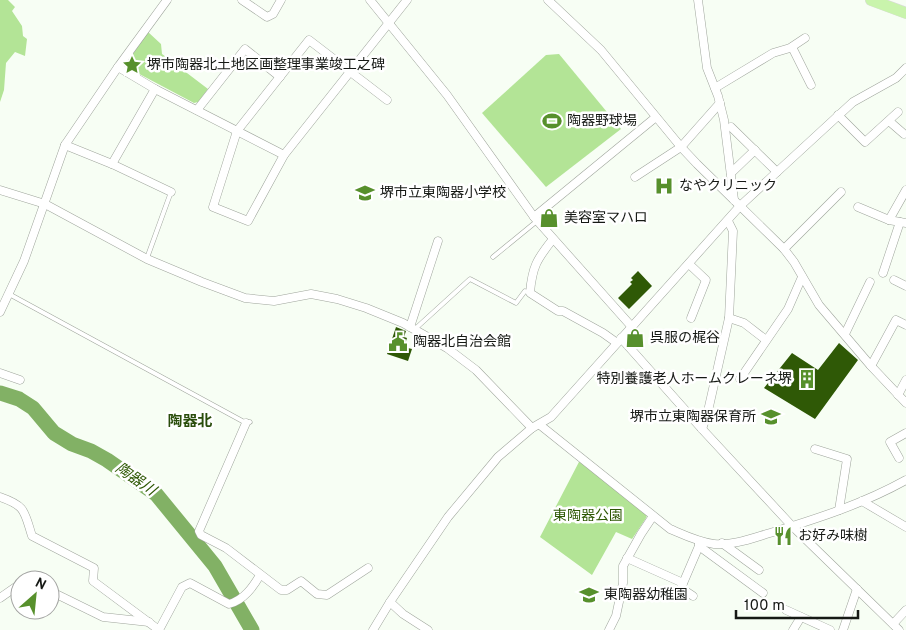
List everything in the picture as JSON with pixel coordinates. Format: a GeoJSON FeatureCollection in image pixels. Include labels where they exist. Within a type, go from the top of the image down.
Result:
{"type":"FeatureCollection","features":[{"type":"Feature","properties":{"kind":"main road"},"geometry":{"type":"LineString","coordinates":[[871,0],[906,13]]}},
{"type":"Feature","properties":{"kind":"street"},"geometry":{"type":"LineString","coordinates":[[0,312],[24,262],[65,145],[118,67],[167,0]]}},
{"type":"Feature","properties":{"kind":"street"},"geometry":{"type":"LineString","coordinates":[[242,0],[266,17],[274,14],[281,0]]}},
{"type":"Feature","properties":{"kind":"street"},"geometry":{"type":"LineString","coordinates":[[370,0],[447,95],[535,219],[632,327]]}},
{"type":"Feature","properties":{"kind":"street"},"geometry":{"type":"LineString","coordinates":[[387,100],[351,72],[309,40],[238,131],[213,206],[248,221],[284,155],[351,72],[407,0]]}},
{"type":"Feature","properties":{"kind":"street"},"geometry":{"type":"LineString","coordinates":[[698,0],[707,68],[724,120],[734,200]]}},
{"type":"Feature","properties":{"kind":"street"},"geometry":{"type":"LineString","coordinates":[[550,1],[601,50],[681,147],[784,249],[794,262],[819,305],[871,366],[906,403]]}},
{"type":"Feature","properties":{"kind":"street"},"geometry":{"type":"LineString","coordinates":[[715,88],[773,53],[792,47],[805,38]]}},
{"type":"Feature","properties":{"kind":"street"},"geometry":{"type":"LineString","coordinates":[[792,47],[811,86]]}},
{"type":"Feature","properties":{"kind":"street"},"geometry":{"type":"LineString","coordinates":[[197,110],[245,49],[280,77]]}},
{"type":"Feature","properties":{"kind":"street"},"geometry":{"type":"LineString","coordinates":[[118,67],[284,155]]}},
{"type":"Feature","properties":{"kind":"street"},"geometry":{"type":"LineString","coordinates":[[373,630],[448,516],[498,457],[536,426],[551,417],[740,206],[853,102],[896,78],[906,68]]}},
{"type":"Feature","properties":{"kind":"street"},"geometry":{"type":"LineString","coordinates":[[112,164],[155,88]]}},
{"type":"Feature","properties":{"kind":"street"},"geometry":{"type":"LineString","coordinates":[[635,177],[681,147],[720,103]]}},
{"type":"Feature","properties":{"kind":"street"},"geometry":{"type":"LineString","coordinates":[[838,115],[865,142],[898,112]]}},
{"type":"Feature","properties":{"kind":"street"},"geometry":{"type":"LineString","coordinates":[[535,219],[656,116]]}},
{"type":"Feature","properties":{"kind":"street"},"geometry":{"type":"LineString","coordinates":[[889,121],[904,134]]}},
{"type":"Feature","properties":{"kind":"street"},"geometry":{"type":"LineString","coordinates":[[731,127],[777,172]]}},
{"type":"Feature","properties":{"kind":"street"},"geometry":{"type":"LineString","coordinates":[[65,145],[112,164],[171,192]]}},
{"type":"Feature","properties":{"kind":"street"},"geometry":{"type":"LineString","coordinates":[[731,173],[755,150]]}},
{"type":"Feature","properties":{"kind":"street"},"geometry":{"type":"LineString","coordinates":[[0,190],[45,204],[147,258],[245,298],[274,301],[311,294],[337,299],[366,308],[413,328],[447,348],[476,370],[536,426],[670,529],[699,543],[763,593]]}},
{"type":"Feature","properties":{"kind":"street"},"geometry":{"type":"LineString","coordinates":[[889,220],[906,190]]}},
{"type":"Feature","properties":{"kind":"street"},"geometry":{"type":"LineString","coordinates":[[784,249],[841,192]]}},
{"type":"Feature","properties":{"kind":"street"},"geometry":{"type":"LineString","coordinates":[[858,207],[889,220],[903,223],[882,273]]}},
{"type":"Feature","properties":{"kind":"street"},"geometry":{"type":"LineString","coordinates":[[702,430],[708,411],[728,318],[732,231],[728,221]]}},
{"type":"Feature","properties":{"kind":"street"},"geometry":{"type":"LineString","coordinates":[[553,239],[538,258],[531,280],[530,293],[558,311],[563,311],[619,341],[792,526],[896,627],[906,610]]}},
{"type":"Feature","properties":{"kind":"street"},"geometry":{"type":"LineString","coordinates":[[413,328],[438,241]]}},
{"type":"Feature","properties":{"kind":"street"},"geometry":{"type":"LineString","coordinates":[[689,264],[706,280],[691,318]]}},
{"type":"Feature","properties":{"kind":"street"},"geometry":{"type":"LineString","coordinates":[[740,379],[788,309],[802,277]]}},
{"type":"Feature","properties":{"kind":"street"},"geometry":{"type":"LineString","coordinates":[[894,280],[905,283]]}},
{"type":"Feature","properties":{"kind":"street"},"geometry":{"type":"LineString","coordinates":[[845,334],[870,282]]}},
{"type":"Feature","properties":{"kind":"street"},"geometry":{"type":"LineString","coordinates":[[728,318],[744,323],[766,340]]}},
{"type":"Feature","properties":{"kind":"street"},"geometry":{"type":"LineString","coordinates":[[871,366],[896,320],[906,325]]}},
{"type":"Feature","properties":{"kind":"street"},"geometry":{"type":"LineString","coordinates":[[0,373],[20,380]]}},
{"type":"Feature","properties":{"kind":"street"},"geometry":{"type":"LineString","coordinates":[[898,394],[906,380]]}},
{"type":"Feature","properties":{"kind":"street"},"geometry":{"type":"LineString","coordinates":[[248,422],[200,531],[201,535],[226,548],[281,590],[286,590],[301,581],[317,594],[327,595],[368,568]]}},
{"type":"Feature","properties":{"kind":"street"},"geometry":{"type":"LineString","coordinates":[[899,458],[890,442],[906,433]]}},
{"type":"Feature","properties":{"kind":"street"},"geometry":{"type":"LineString","coordinates":[[814,449],[847,459],[839,510]]}},
{"type":"Feature","properties":{"kind":"street"},"geometry":{"type":"LineString","coordinates":[[699,543],[715,544],[742,541],[792,526],[885,492],[906,480]]}},
{"type":"Feature","properties":{"kind":"street"},"geometry":{"type":"LineString","coordinates":[[0,497],[14,502],[24,510],[32,536],[94,568],[93,581],[155,628]]}},
{"type":"Feature","properties":{"kind":"street"},"geometry":{"type":"LineString","coordinates":[[862,501],[906,526]]}},
{"type":"Feature","properties":{"kind":"street"},"geometry":{"type":"LineString","coordinates":[[609,630],[616,616],[623,584],[623,566],[653,516]]}},
{"type":"Feature","properties":{"kind":"street"},"geometry":{"type":"LineString","coordinates":[[693,596],[681,588],[699,543]]}},
{"type":"Feature","properties":{"kind":"street"},"geometry":{"type":"LineString","coordinates":[[722,543],[759,570]]}},
{"type":"Feature","properties":{"kind":"street"},"geometry":{"type":"LineString","coordinates":[[627,558],[683,583]]}},
{"type":"Feature","properties":{"kind":"street"},"geometry":{"type":"LineString","coordinates":[[155,628],[182,587],[190,583],[229,604],[237,601],[252,589],[260,575]]}},
{"type":"Feature","properties":{"kind":"street"},"geometry":{"type":"LineString","coordinates":[[844,630],[857,589]]}},
{"type":"Feature","properties":{"kind":"street"},"geometry":{"type":"LineString","coordinates":[[60,596],[103,617],[155,628]]}},
{"type":"Feature","properties":{"kind":"street"},"geometry":{"type":"LineString","coordinates":[[390,602],[403,614],[428,630]]}},
{"type":"Feature","properties":{"kind":"street"},"geometry":{"type":"LineString","coordinates":[[786,610],[818,628],[830,630]]}},
{"type":"Feature","properties":{"kind":"street"},"geometry":{"type":"LineString","coordinates":[[793,630],[801,617]]}},
{"type":"Feature","properties":{"kind":"lane"},"geometry":{"type":"LineString","coordinates":[[147,258],[171,192]]}},
{"type":"Feature","properties":{"kind":"lane"},"geometry":{"type":"LineString","coordinates":[[493,257],[535,219]]}},
{"type":"Feature","properties":{"kind":"lane"},"geometry":{"type":"LineString","coordinates":[[413,328],[470,279],[516,303],[525,290],[530,293]]}},
{"type":"Feature","properties":{"kind":"lane"},"geometry":{"type":"LineString","coordinates":[[9,294],[248,422]]}},
{"type":"Feature","properties":{"kind":"green space"},"geometry":{"type":"Polygon","coordinates":[[[0,0],[8,0],[15,7],[12,11],[22,26],[23,36],[27,39],[25,56],[15,52],[6,63],[4,90],[0,102],[0,0]]]}},
{"type":"Feature","properties":{"kind":"green space"},"geometry":{"type":"Polygon","coordinates":[[[148,32],[161,44],[162,54],[208,89],[198,102],[194,103],[128,68],[126,64],[148,32]]]}},
{"type":"Feature","properties":{"kind":"green space","name":"陶器野球場"},"geometry":{"type":"Polygon","coordinates":[[[559,54],[621,129],[546,187],[482,113],[546,55],[559,54]]]}},
{"type":"Feature","properties":{"kind":"green space","name":"東陶器公園"},"geometry":{"type":"Polygon","coordinates":[[[580,460],[647,515],[632,539],[616,532],[592,575],[540,537],[580,460]]]}},
{"type":"Feature","properties":{"kind":"building"},"geometry":{"type":"Polygon","coordinates":[[[638,271],[652,286],[629,309],[618,298],[632,284],[630,282],[633,280],[631,278],[638,271]]]}},
{"type":"Feature","properties":{"kind":"building","name":"陶器北自治会館"},"geometry":{"type":"Polygon","coordinates":[[[396,327],[406,331],[404,337],[407,338],[404,347],[412,349],[408,361],[387,354],[396,327]]]}},
{"type":"Feature","properties":{"kind":"building","name":"特別養護老人ホームクレーネ堺"},"geometry":{"type":"Polygon","coordinates":[[[839,343],[858,360],[815,419],[764,388],[792,353],[818,370],[839,343]]]}},
{"type":"Feature","properties":{"kind":"waterway","name":"陶器川"},"geometry":{"type":"LineString","coordinates":[[0,393],[19,399],[33,408],[54,433],[72,444],[91,451],[107,460],[156,494],[215,566],[252,630]]}},
{"type":"Feature","properties":{"kind":"place","name":"堺市陶器北土地区画整理事業竣工之碑"},"geometry":{"type":"Point","coordinates":[132,65]}},
{"type":"Feature","properties":{"kind":"place","name":"陶器野球場"},"geometry":{"type":"Point","coordinates":[552,121]}},
{"type":"Feature","properties":{"kind":"place","name":"なやクリニック"},"geometry":{"type":"Point","coordinates":[664,186]}},
{"type":"Feature","properties":{"kind":"place","name":"堺市立東陶器小学校"},"geometry":{"type":"Point","coordinates":[365,193]}},
{"type":"Feature","properties":{"kind":"place","name":"美容室マハロ"},"geometry":{"type":"Point","coordinates":[549,218]}},
{"type":"Feature","properties":{"kind":"place","name":"呉服の梶谷"},"geometry":{"type":"Point","coordinates":[635,338]}},
{"type":"Feature","properties":{"kind":"place","name":"陶器北自治会館"},"geometry":{"type":"Point","coordinates":[398,342]}},
{"type":"Feature","properties":{"kind":"place","name":"特別養護老人ホームクレーネ堺"},"geometry":{"type":"Point","coordinates":[807,379]}},
{"type":"Feature","properties":{"kind":"place","name":"堺市立東陶器保育所"},"geometry":{"type":"Point","coordinates":[771,417]}},
{"type":"Feature","properties":{"kind":"place","name":"お好み味樹"},"geometry":{"type":"Point","coordinates":[783,536]}},
{"type":"Feature","properties":{"kind":"place","name":"東陶器幼稚園"},"geometry":{"type":"Point","coordinates":[589,595]}},
{"type":"Feature","properties":{"kind":"district","name":"陶器北"},"geometry":{"type":"Point","coordinates":[190,422]}}]}
